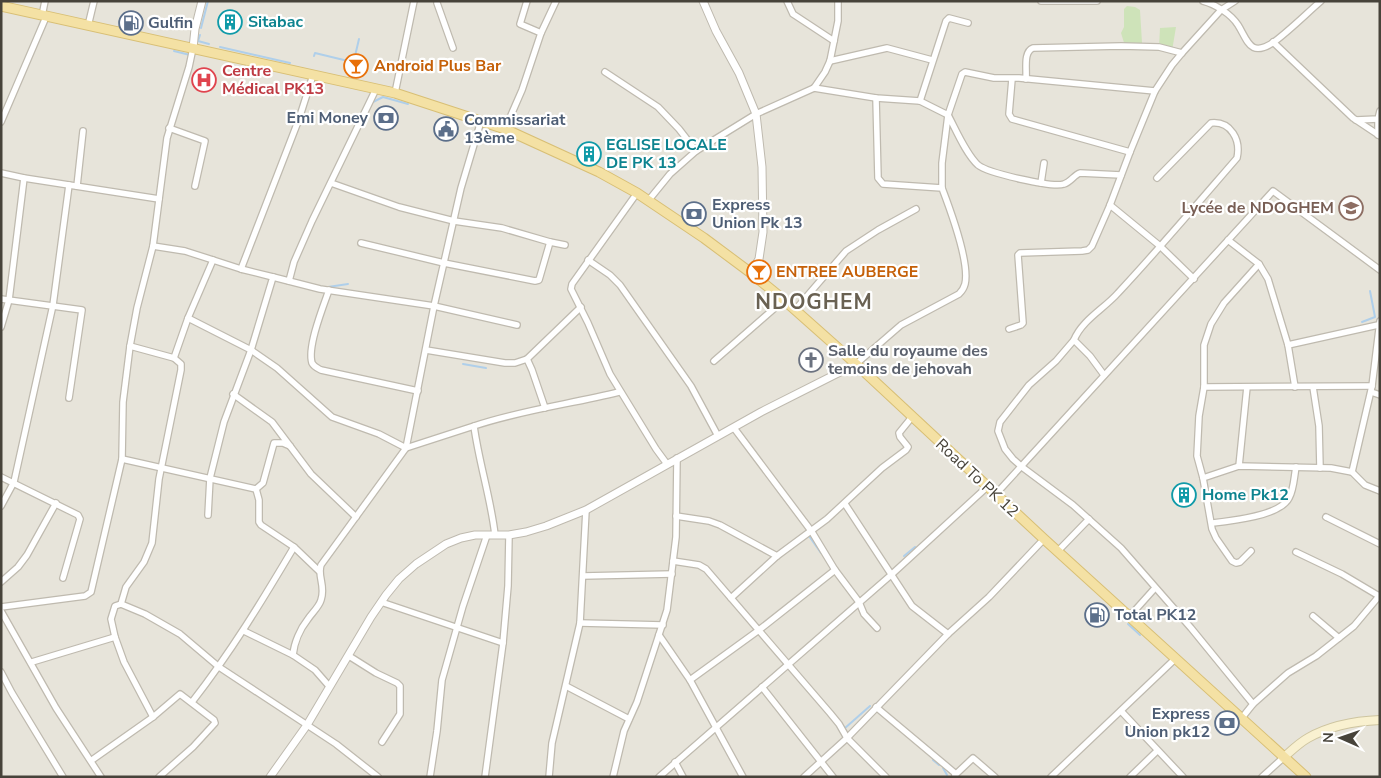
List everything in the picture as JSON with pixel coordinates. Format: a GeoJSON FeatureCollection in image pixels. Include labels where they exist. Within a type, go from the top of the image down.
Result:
{"type":"FeatureCollection","features":[{"type":"Feature","properties":{"kind":"main road","name":"Road To PK 12"},"geometry":{"type":"LineString","coordinates":[[1,6],[395,93],[506,129],[600,172],[704,238],[784,300],[856,364],[1057,552],[1306,777]]}},
{"type":"Feature","properties":{"kind":"main road"},"geometry":{"type":"LineString","coordinates":[[1283,758],[1306,738],[1321,731],[1357,722],[1380,720]]}},
{"type":"Feature","properties":{"kind":"street"},"geometry":{"type":"LineString","coordinates":[[1,122],[44,16],[45,1]]}},
{"type":"Feature","properties":{"kind":"street"},"geometry":{"type":"LineString","coordinates":[[88,26],[94,1]]}},
{"type":"Feature","properties":{"kind":"street"},"geometry":{"type":"LineString","coordinates":[[101,777],[92,760],[56,708],[1,609],[88,595],[91,592],[122,459],[123,402],[130,346],[137,308],[153,246],[169,128],[193,48],[195,28],[202,1]]}},
{"type":"Feature","properties":{"kind":"street"},"geometry":{"type":"LineString","coordinates":[[395,93],[414,1]]}},
{"type":"Feature","properties":{"kind":"street"},"geometry":{"type":"LineString","coordinates":[[528,1],[520,24],[541,33]]}},
{"type":"Feature","properties":{"kind":"street"},"geometry":{"type":"LineString","coordinates":[[506,129],[522,90],[541,33],[556,1]]}},
{"type":"Feature","properties":{"kind":"street"},"geometry":{"type":"LineString","coordinates":[[703,1],[716,31],[739,73],[756,114],[762,167],[763,232],[759,259],[751,273]]}},
{"type":"Feature","properties":{"kind":"street"},"geometry":{"type":"LineString","coordinates":[[787,1],[793,14],[834,41]]}},
{"type":"Feature","properties":{"kind":"street"},"geometry":{"type":"LineString","coordinates":[[648,201],[670,174],[696,151],[756,114],[814,88],[830,61],[838,21],[838,1]]}},
{"type":"Feature","properties":{"kind":"street"},"geometry":{"type":"LineString","coordinates":[[1041,1],[1097,1]]}},
{"type":"Feature","properties":{"kind":"street"},"geometry":{"type":"LineString","coordinates":[[1203,1],[1210,3],[1231,17],[1238,24],[1246,42],[1251,47],[1257,48],[1264,47],[1273,42],[1321,1]]}},
{"type":"Feature","properties":{"kind":"street"},"geometry":{"type":"LineString","coordinates":[[1009,329],[1021,326],[1023,323],[1018,255],[1020,253],[1088,250],[1092,246],[1155,91],[1182,53],[1221,10],[1235,1]]}},
{"type":"Feature","properties":{"kind":"street"},"geometry":{"type":"LineString","coordinates":[[438,3],[453,48]]}},
{"type":"Feature","properties":{"kind":"street"},"geometry":{"type":"LineString","coordinates":[[920,101],[946,21],[952,18],[968,23]]}},
{"type":"Feature","properties":{"kind":"street"},"geometry":{"type":"LineString","coordinates":[[1273,42],[1356,120],[1379,136]]}},
{"type":"Feature","properties":{"kind":"street"},"geometry":{"type":"LineString","coordinates":[[1026,79],[1027,54],[1029,50],[1034,48],[1159,47],[1182,53]]}},
{"type":"Feature","properties":{"kind":"street"},"geometry":{"type":"LineString","coordinates":[[830,61],[887,48],[932,60]]}},
{"type":"Feature","properties":{"kind":"street"},"geometry":{"type":"LineString","coordinates":[[605,72],[658,107],[679,129],[696,151]]}},
{"type":"Feature","properties":{"kind":"street"},"geometry":{"type":"LineString","coordinates":[[270,777],[307,725],[381,602],[399,578],[416,564],[446,544],[461,538],[508,535],[546,526],[586,510],[761,412],[856,364],[901,325],[959,294],[966,282],[964,263],[942,188],[942,164],[948,115],[962,74],[965,72],[994,78],[1026,79],[1155,91]]}},
{"type":"Feature","properties":{"kind":"street"},"geometry":{"type":"LineString","coordinates":[[241,269],[299,119],[313,75]]}},
{"type":"Feature","properties":{"kind":"street"},"geometry":{"type":"LineString","coordinates":[[1012,79],[1009,114],[1012,119],[1130,152]]}},
{"type":"Feature","properties":{"kind":"street"},"geometry":{"type":"LineString","coordinates":[[814,88],[876,98],[920,101],[948,115],[972,158],[979,166],[988,170],[1040,183],[1065,184],[1080,173],[1121,175]]}},
{"type":"Feature","properties":{"kind":"street"},"geometry":{"type":"LineString","coordinates":[[289,281],[294,262],[376,89]]}},
{"type":"Feature","properties":{"kind":"street"},"geometry":{"type":"LineString","coordinates":[[876,98],[878,178],[880,182],[883,184],[942,188]]}},
{"type":"Feature","properties":{"kind":"street"},"geometry":{"type":"LineString","coordinates":[[1379,136],[1378,118],[1380,111]]}},
{"type":"Feature","properties":{"kind":"street"},"geometry":{"type":"LineString","coordinates":[[1356,120],[1378,118]]}},
{"type":"Feature","properties":{"kind":"street"},"geometry":{"type":"LineString","coordinates":[[293,655],[306,621],[321,600],[324,588],[320,571],[321,565],[406,448],[434,306],[463,180],[481,121]]}},
{"type":"Feature","properties":{"kind":"street"},"geometry":{"type":"LineString","coordinates":[[1157,178],[1211,123],[1223,124],[1232,130],[1240,148],[1237,158],[1108,304],[1076,334],[1074,340],[1056,361],[1029,385],[998,426],[1000,438],[1013,460],[1089,519],[1121,548],[1191,628],[1253,704]]}},
{"type":"Feature","properties":{"kind":"street"},"geometry":{"type":"LineString","coordinates":[[169,128],[205,141],[195,186]]}},
{"type":"Feature","properties":{"kind":"street"},"geometry":{"type":"LineString","coordinates":[[76,186],[84,131]]}},
{"type":"Feature","properties":{"kind":"street"},"geometry":{"type":"LineString","coordinates":[[1040,183],[1044,163]]}},
{"type":"Feature","properties":{"kind":"street"},"geometry":{"type":"LineString","coordinates":[[1,173],[159,199]]}},
{"type":"Feature","properties":{"kind":"street"},"geometry":{"type":"LineString","coordinates":[[1,327],[9,300],[24,178]]}},
{"type":"Feature","properties":{"kind":"street"},"geometry":{"type":"LineString","coordinates":[[331,183],[399,207],[454,220],[502,228],[566,245]]}},
{"type":"Feature","properties":{"kind":"street"},"geometry":{"type":"LineString","coordinates":[[1,506],[14,482],[53,305],[69,185]]}},
{"type":"Feature","properties":{"kind":"street"},"geometry":{"type":"LineString","coordinates":[[995,495],[1273,192],[1380,270]]}},
{"type":"Feature","properties":{"kind":"street"},"geometry":{"type":"LineString","coordinates":[[637,194],[572,284],[572,294],[581,307],[619,392],[668,464]]}},
{"type":"Feature","properties":{"kind":"street"},"geometry":{"type":"LineString","coordinates":[[1110,205],[1160,246],[1194,279]]}},
{"type":"Feature","properties":{"kind":"street"},"geometry":{"type":"LineString","coordinates":[[795,310],[846,251],[878,230],[916,209]]}},
{"type":"Feature","properties":{"kind":"street"},"geometry":{"type":"LineString","coordinates":[[1228,240],[1259,264],[1268,279],[1288,345],[1295,387]]}},
{"type":"Feature","properties":{"kind":"street"},"geometry":{"type":"LineString","coordinates":[[360,243],[444,263],[537,281],[550,242]]}},
{"type":"Feature","properties":{"kind":"street"},"geometry":{"type":"LineString","coordinates":[[153,246],[185,251],[241,269],[329,290],[434,306],[517,325]]}},
{"type":"Feature","properties":{"kind":"street"},"geometry":{"type":"LineString","coordinates":[[174,358],[188,318],[213,260]]}},
{"type":"Feature","properties":{"kind":"street"},"geometry":{"type":"LineString","coordinates":[[588,260],[610,275],[620,285],[691,386],[718,436]]}},
{"type":"Feature","properties":{"kind":"street"},"geometry":{"type":"LineString","coordinates":[[1251,551],[1240,562],[1236,563],[1232,561],[1216,538],[1198,462],[1197,444],[1204,387],[1204,345],[1211,324],[1224,303],[1259,264]]}},
{"type":"Feature","properties":{"kind":"street"},"geometry":{"type":"LineString","coordinates":[[208,516],[210,478],[224,422],[250,350],[273,277]]}},
{"type":"Feature","properties":{"kind":"street"},"geometry":{"type":"LineString","coordinates":[[329,290],[314,340],[312,361],[314,367],[418,391]]}},
{"type":"Feature","properties":{"kind":"street"},"geometry":{"type":"LineString","coordinates":[[1,298],[80,309],[82,312],[69,398]]}},
{"type":"Feature","properties":{"kind":"street"},"geometry":{"type":"LineString","coordinates":[[714,361],[784,300]]}},
{"type":"Feature","properties":{"kind":"street"},"geometry":{"type":"LineString","coordinates":[[426,350],[515,363],[527,359],[581,307]]}},
{"type":"Feature","properties":{"kind":"street"},"geometry":{"type":"LineString","coordinates":[[188,318],[250,350],[277,368],[332,417],[380,434],[406,448],[496,419],[585,401],[619,392]]}},
{"type":"Feature","properties":{"kind":"street"},"geometry":{"type":"LineString","coordinates":[[1288,345],[1379,323],[1371,389],[1352,472]]}},
{"type":"Feature","properties":{"kind":"street"},"geometry":{"type":"LineString","coordinates":[[1074,340],[1090,356],[1104,375]]}},
{"type":"Feature","properties":{"kind":"street"},"geometry":{"type":"LineString","coordinates":[[121,604],[126,587],[144,562],[149,551],[162,467],[182,370],[181,364],[174,358],[130,346]]}},
{"type":"Feature","properties":{"kind":"street"},"geometry":{"type":"LineString","coordinates":[[527,359],[544,408]]}},
{"type":"Feature","properties":{"kind":"street"},"geometry":{"type":"LineString","coordinates":[[1204,387],[1371,389],[1380,395]]}},
{"type":"Feature","properties":{"kind":"street"},"geometry":{"type":"LineString","coordinates":[[1239,466],[1247,387]]}},
{"type":"Feature","properties":{"kind":"street"},"geometry":{"type":"LineString","coordinates":[[1313,387],[1319,426],[1320,468]]}},
{"type":"Feature","properties":{"kind":"street"},"geometry":{"type":"LineString","coordinates":[[233,394],[272,422],[311,474],[356,517]]}},
{"type":"Feature","properties":{"kind":"street"},"geometry":{"type":"LineString","coordinates":[[731,598],[777,556],[812,532],[845,504],[882,468],[908,448],[899,433],[912,417]]}},
{"type":"Feature","properties":{"kind":"street"},"geometry":{"type":"LineString","coordinates":[[430,777],[442,680],[463,606],[491,535],[492,515],[474,426]]}},
{"type":"Feature","properties":{"kind":"street"},"geometry":{"type":"LineString","coordinates":[[734,428],[812,532],[835,570],[859,602],[864,614],[877,628]]}},
{"type":"Feature","properties":{"kind":"street"},"geometry":{"type":"LineString","coordinates":[[256,489],[263,483],[274,443],[283,443],[290,446]]}},
{"type":"Feature","properties":{"kind":"street"},"geometry":{"type":"LineString","coordinates":[[613,777],[621,740],[637,702],[663,625],[672,574],[677,458]]}},
{"type":"Feature","properties":{"kind":"street"},"geometry":{"type":"LineString","coordinates":[[122,459],[256,489]]}},
{"type":"Feature","properties":{"kind":"street"},"geometry":{"type":"LineString","coordinates":[[1203,478],[1239,466],[1320,468],[1352,472],[1365,485],[1380,491]]}},
{"type":"Feature","properties":{"kind":"street"},"geometry":{"type":"LineString","coordinates":[[1212,523],[1268,513],[1281,507],[1289,499],[1296,467]]}},
{"type":"Feature","properties":{"kind":"street"},"geometry":{"type":"LineString","coordinates":[[1,477],[56,503],[79,517],[63,578]]}},
{"type":"Feature","properties":{"kind":"street"},"geometry":{"type":"LineString","coordinates":[[659,777],[891,575],[987,487]]}},
{"type":"Feature","properties":{"kind":"street"},"geometry":{"type":"LineString","coordinates":[[256,489],[260,504],[259,522],[261,526],[294,547],[320,571]]}},
{"type":"Feature","properties":{"kind":"street"},"geometry":{"type":"LineString","coordinates":[[1,582],[18,568],[56,503]]}},
{"type":"Feature","properties":{"kind":"street"},"geometry":{"type":"LineString","coordinates":[[845,504],[912,606],[948,634]]}},
{"type":"Feature","properties":{"kind":"street"},"geometry":{"type":"LineString","coordinates":[[549,777],[552,743],[580,623],[586,510]]}},
{"type":"Feature","properties":{"kind":"street"},"geometry":{"type":"LineString","coordinates":[[676,516],[698,518],[714,523],[777,556]]}},
{"type":"Feature","properties":{"kind":"street"},"geometry":{"type":"LineString","coordinates":[[1326,517],[1380,544]]}},
{"type":"Feature","properties":{"kind":"street"},"geometry":{"type":"LineString","coordinates":[[1057,552],[1089,519]]}},
{"type":"Feature","properties":{"kind":"street"},"geometry":{"type":"LineString","coordinates":[[485,777],[503,643],[508,586],[508,535]]}},
{"type":"Feature","properties":{"kind":"street"},"geometry":{"type":"LineString","coordinates":[[804,777],[847,738],[948,634],[1044,540]]}},
{"type":"Feature","properties":{"kind":"street"},"geometry":{"type":"LineString","coordinates":[[192,702],[244,631],[294,547]]}},
{"type":"Feature","properties":{"kind":"street"},"geometry":{"type":"LineString","coordinates":[[1241,719],[1253,704],[1288,673],[1316,656],[1354,626],[1379,596],[1342,574],[1296,552]]}},
{"type":"Feature","properties":{"kind":"street"},"geometry":{"type":"LineString","coordinates":[[673,561],[699,565],[706,569],[839,724],[847,738],[886,777]]}},
{"type":"Feature","properties":{"kind":"street"},"geometry":{"type":"LineString","coordinates":[[690,680],[759,630],[835,570]]}},
{"type":"Feature","properties":{"kind":"street"},"geometry":{"type":"LineString","coordinates":[[583,576],[672,574]]}},
{"type":"Feature","properties":{"kind":"street"},"geometry":{"type":"LineString","coordinates":[[1129,617],[1155,588]]}},
{"type":"Feature","properties":{"kind":"street"},"geometry":{"type":"LineString","coordinates":[[381,602],[503,643]]}},
{"type":"Feature","properties":{"kind":"street"},"geometry":{"type":"LineString","coordinates":[[153,717],[124,662],[111,625],[115,606],[121,604],[145,614],[180,634],[219,667],[336,744],[378,777]]}},
{"type":"Feature","properties":{"kind":"street"},"geometry":{"type":"LineString","coordinates":[[1313,616],[1339,638]]}},
{"type":"Feature","properties":{"kind":"street"},"geometry":{"type":"LineString","coordinates":[[580,623],[663,625]]}},
{"type":"Feature","properties":{"kind":"street"},"geometry":{"type":"LineString","coordinates":[[244,631],[293,655],[315,670],[329,686]]}},
{"type":"Feature","properties":{"kind":"street"},"geometry":{"type":"LineString","coordinates":[[659,635],[690,680],[744,777]]}},
{"type":"Feature","properties":{"kind":"street"},"geometry":{"type":"LineString","coordinates":[[32,662],[115,637]]}},
{"type":"Feature","properties":{"kind":"street"},"geometry":{"type":"LineString","coordinates":[[349,656],[400,686],[400,714],[382,742]]}},
{"type":"Feature","properties":{"kind":"street"},"geometry":{"type":"LineString","coordinates":[[1051,777],[1175,659]]}},
{"type":"Feature","properties":{"kind":"street"},"geometry":{"type":"LineString","coordinates":[[1,672],[63,777]]}},
{"type":"Feature","properties":{"kind":"street"},"geometry":{"type":"LineString","coordinates":[[566,686],[629,719]]}},
{"type":"Feature","properties":{"kind":"street"},"geometry":{"type":"LineString","coordinates":[[762,687],[833,777]]}},
{"type":"Feature","properties":{"kind":"street"},"geometry":{"type":"LineString","coordinates":[[92,760],[153,717],[177,694],[182,695],[214,720],[215,723],[193,747],[159,777]]}},
{"type":"Feature","properties":{"kind":"street"},"geometry":{"type":"LineString","coordinates":[[876,707],[955,775],[972,758],[995,777]]}},
{"type":"Feature","properties":{"kind":"street"},"geometry":{"type":"LineString","coordinates":[[1121,711],[1183,777]]}},
{"type":"Feature","properties":{"kind":"street"},"geometry":{"type":"LineString","coordinates":[[1130,777],[1157,751]]}},
{"type":"Feature","properties":{"kind":"street"},"geometry":{"type":"LineString","coordinates":[[1262,777],[1283,758]]}},
{"type":"Feature","properties":{"kind":"street"},"geometry":{"type":"LineString","coordinates":[[675,762],[683,777]]}},
{"type":"Feature","properties":{"kind":"shaded area"},"geometry":{"type":"Polygon","coordinates":[[[1,1],[1380,1],[1380,777],[1,777],[1,1]]]}},
{"type":"Feature","properties":{"kind":"green space"},"geometry":{"type":"Polygon","coordinates":[[[1127,6],[1140,10],[1142,43],[1139,49],[1126,49],[1121,33],[1124,27],[1124,9],[1127,6]]]}},
{"type":"Feature","properties":{"kind":"green space"},"geometry":{"type":"Polygon","coordinates":[[[1176,27],[1172,51],[1159,47],[1160,28],[1176,27]]]}},
{"type":"Feature","properties":{"kind":"waterway"},"geometry":{"type":"LineString","coordinates":[[201,28],[208,1]]}},
{"type":"Feature","properties":{"kind":"waterway"},"geometry":{"type":"LineString","coordinates":[[200,35],[198,41],[209,44]]}},
{"type":"Feature","properties":{"kind":"waterway"},"geometry":{"type":"LineString","coordinates":[[314,56],[315,53],[348,61],[355,56],[359,39]]}},
{"type":"Feature","properties":{"kind":"waterway"},"geometry":{"type":"LineString","coordinates":[[220,47],[290,63]]}},
{"type":"Feature","properties":{"kind":"waterway"},"geometry":{"type":"LineString","coordinates":[[174,51],[190,55]]}},
{"type":"Feature","properties":{"kind":"waterway"},"geometry":{"type":"LineString","coordinates":[[373,102],[383,97],[408,104]]}},
{"type":"Feature","properties":{"kind":"waterway"},"geometry":{"type":"LineString","coordinates":[[328,287],[348,284]]}},
{"type":"Feature","properties":{"kind":"waterway"},"geometry":{"type":"LineString","coordinates":[[1362,322],[1375,317],[1370,291]]}},
{"type":"Feature","properties":{"kind":"waterway"},"geometry":{"type":"LineString","coordinates":[[463,364],[486,368]]}},
{"type":"Feature","properties":{"kind":"waterway"},"geometry":{"type":"LineString","coordinates":[[847,374],[852,372],[857,375]]}},
{"type":"Feature","properties":{"kind":"waterway"},"geometry":{"type":"LineString","coordinates":[[809,536],[821,553]]}},
{"type":"Feature","properties":{"kind":"waterway"},"geometry":{"type":"LineString","coordinates":[[904,556],[915,547]]}},
{"type":"Feature","properties":{"kind":"waterway"},"geometry":{"type":"LineString","coordinates":[[1119,616],[1124,620]]}},
{"type":"Feature","properties":{"kind":"waterway"},"geometry":{"type":"LineString","coordinates":[[1128,624],[1140,635]]}},
{"type":"Feature","properties":{"kind":"waterway"},"geometry":{"type":"LineString","coordinates":[[845,728],[870,706]]}},
{"type":"Feature","properties":{"kind":"waterway"},"geometry":{"type":"LineString","coordinates":[[933,760],[939,765]]}},
{"type":"Feature","properties":{"kind":"waterway"},"geometry":{"type":"LineString","coordinates":[[943,768],[947,775]]}},
{"type":"Feature","properties":{"kind":"place","name":"Sitabac"},"geometry":{"type":"Point","coordinates":[230,22]}},
{"type":"Feature","properties":{"kind":"place","name":"Gulfin"},"geometry":{"type":"Point","coordinates":[131,23]}},
{"type":"Feature","properties":{"kind":"place","name":"Android Plus Bar"},"geometry":{"type":"Point","coordinates":[356,66]}},
{"type":"Feature","properties":{"kind":"place","name":"Centre Médical PK13"},"geometry":{"type":"Point","coordinates":[204,80]}},
{"type":"Feature","properties":{"kind":"place","name":"Emi Money"},"geometry":{"type":"Point","coordinates":[386,118]}},
{"type":"Feature","properties":{"kind":"place","name":"Commissariat 13ème"},"geometry":{"type":"Point","coordinates":[446,129]}},
{"type":"Feature","properties":{"kind":"place","name":"EGLISE LOCALE DE PK 13"},"geometry":{"type":"Point","coordinates":[589,154]}},
{"type":"Feature","properties":{"kind":"place","name":"Lycée de NDOGHEM"},"geometry":{"type":"Point","coordinates":[1351,208]}},
{"type":"Feature","properties":{"kind":"place","name":"Express Union Pk 13"},"geometry":{"type":"Point","coordinates":[694,214]}},
{"type":"Feature","properties":{"kind":"place","name":"ENTREE AUBERGE"},"geometry":{"type":"Point","coordinates":[759,272]}},
{"type":"Feature","properties":{"kind":"place","name":"Salle du royaume des temoins de jehovah"},"geometry":{"type":"Point","coordinates":[811,360]}},
{"type":"Feature","properties":{"kind":"place","name":"Home Pk12"},"geometry":{"type":"Point","coordinates":[1184,495]}},
{"type":"Feature","properties":{"kind":"place","name":"Total PK12"},"geometry":{"type":"Point","coordinates":[1097,615]}},
{"type":"Feature","properties":{"kind":"place","name":"Express Union pk12"},"geometry":{"type":"Point","coordinates":[1227,723]}},
{"type":"Feature","properties":{"kind":"district","name":"NDOGHEM"},"geometry":{"type":"Point","coordinates":[814,302]}}]}
